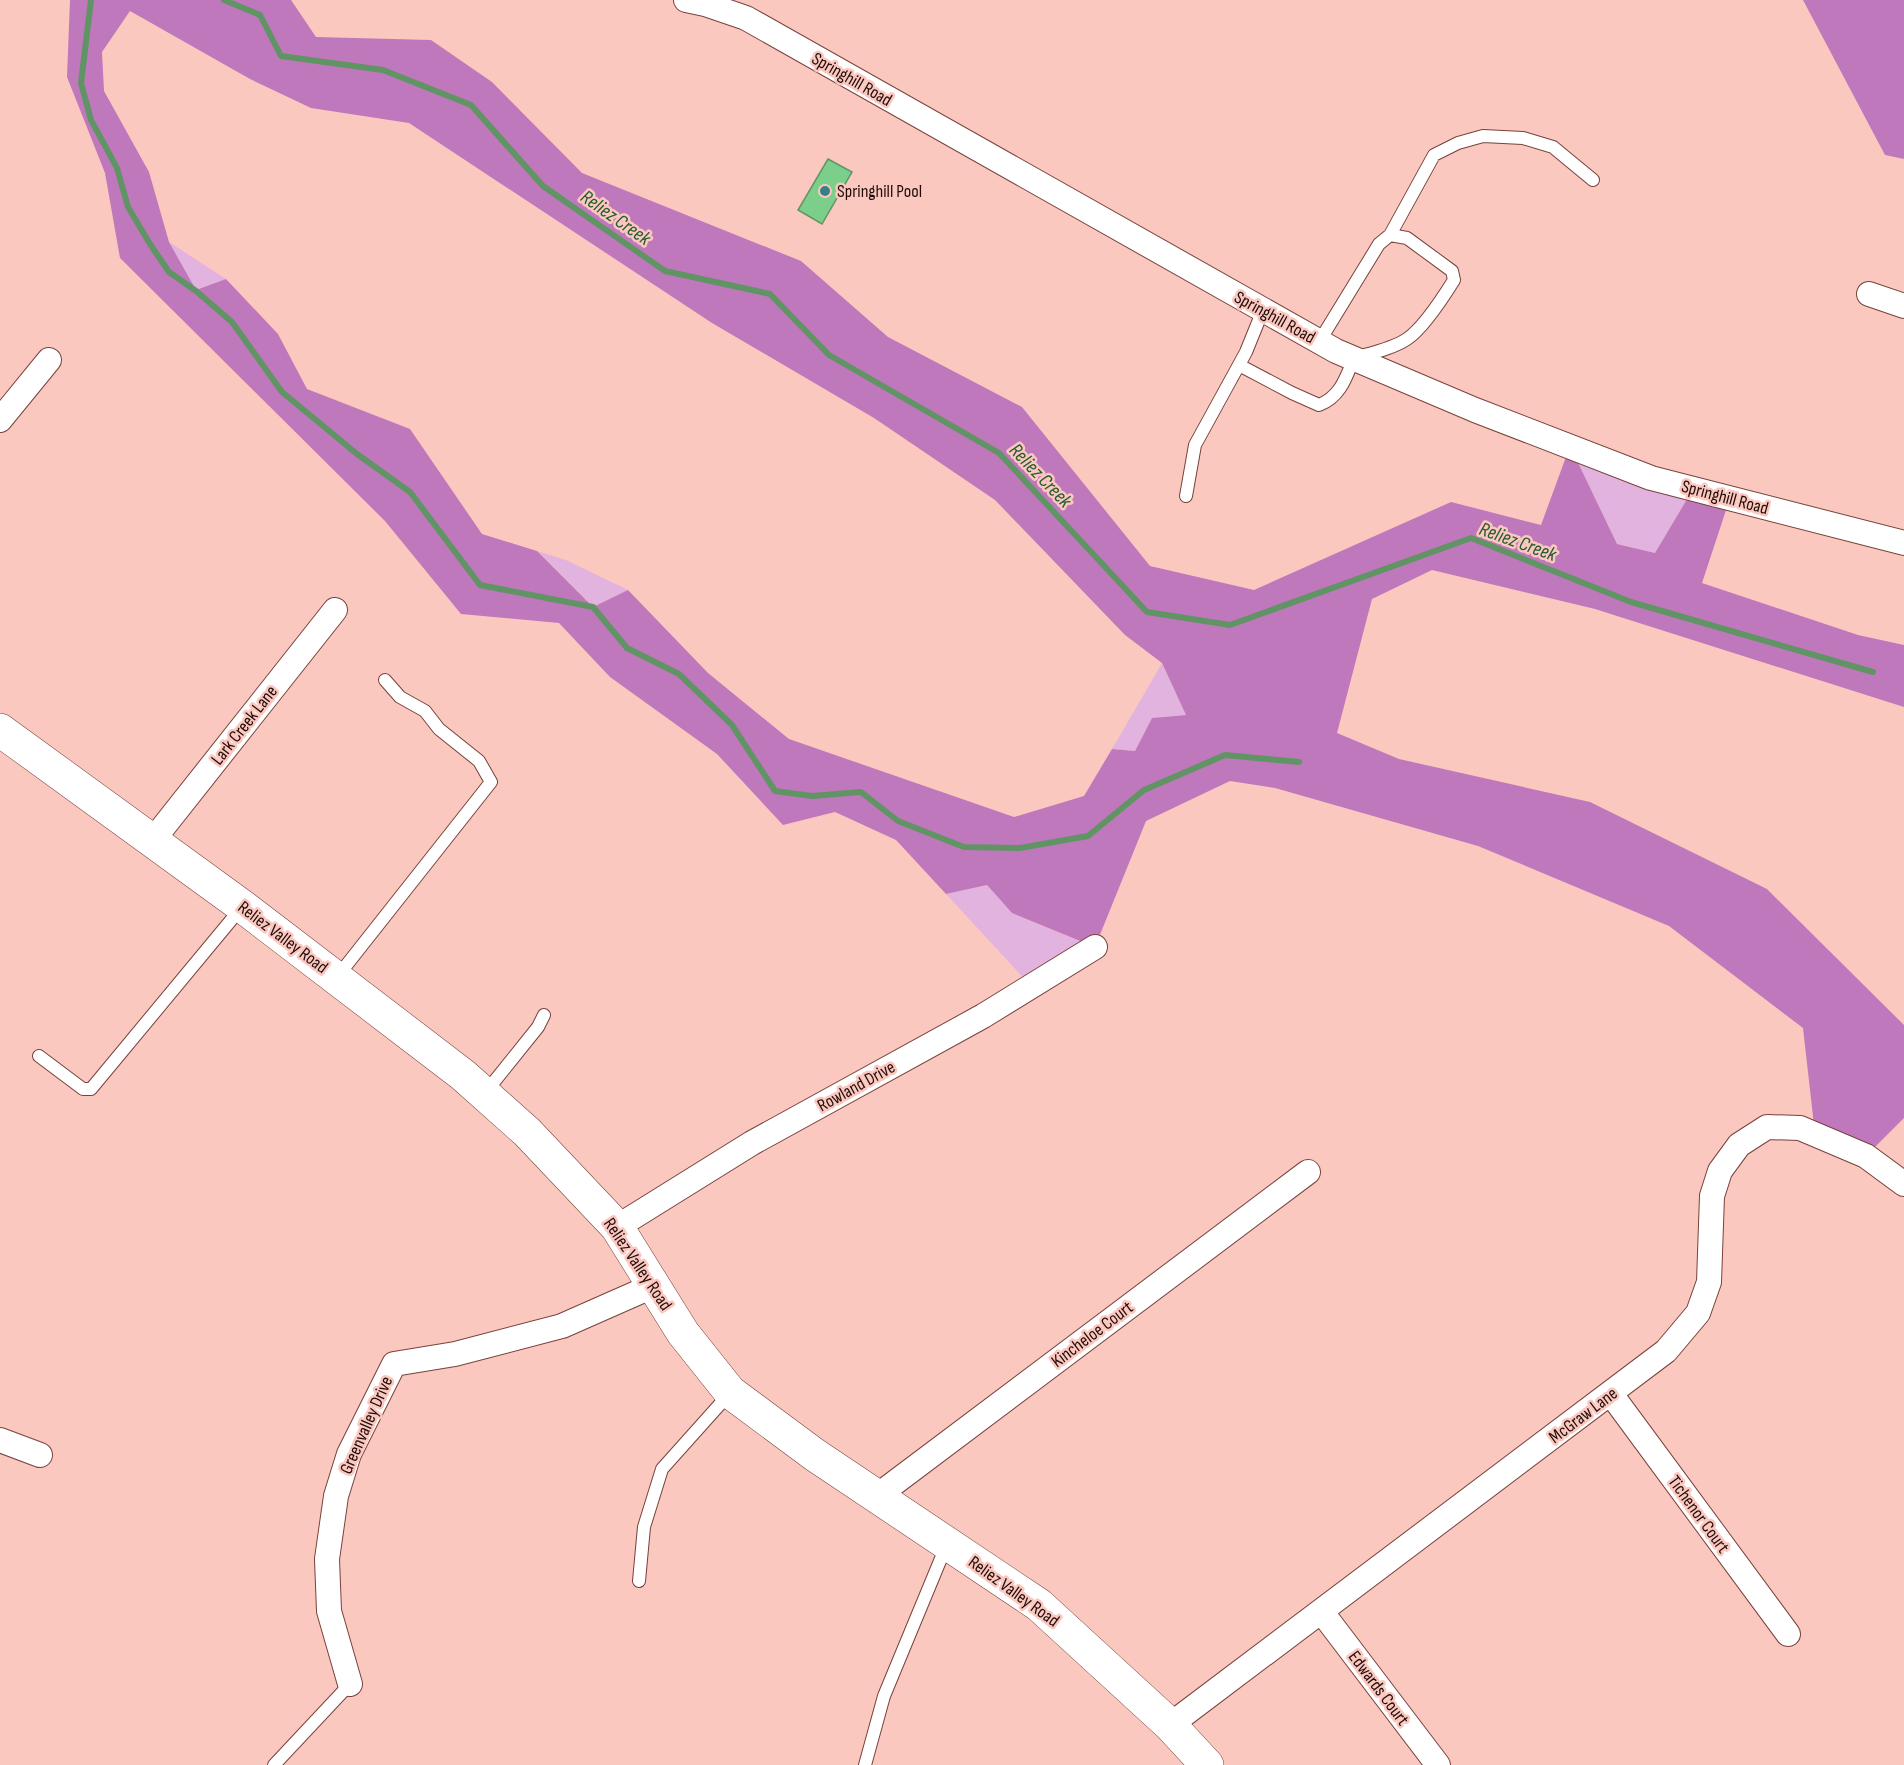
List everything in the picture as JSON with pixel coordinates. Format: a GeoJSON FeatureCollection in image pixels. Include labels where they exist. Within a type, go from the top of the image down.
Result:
{"type":"FeatureCollection","features":[{"type":"Feature","properties":{"kind":"main road","name":"Reliez Valley Road"},"geometry":{"type":"LineString","coordinates":[[0,730],[243,906],[463,1075],[527,1132],[617,1227],[683,1333],[730,1392],[815,1455],[1039,1605],[1170,1725],[1207,1765]]}},
{"type":"Feature","properties":{"kind":"street","name":"Springhill Road"},"geometry":{"type":"LineString","coordinates":[[686,0],[746,18],[1319,342],[1354,358],[1475,410],[1651,478],[1904,543]]}},
{"type":"Feature","properties":{"kind":"street"},"geometry":{"type":"LineString","coordinates":[[1869,294],[1904,306]]}},
{"type":"Feature","properties":{"kind":"street"},"geometry":{"type":"LineString","coordinates":[[0,420],[50,360]]}},
{"type":"Feature","properties":{"kind":"street","name":"Lark Creek Lane"},"geometry":{"type":"LineString","coordinates":[[153,840],[335,610]]}},
{"type":"Feature","properties":{"kind":"street","name":"Rowland Drive"},"geometry":{"type":"LineString","coordinates":[[617,1227],[752,1143],[983,1016],[1095,947]]}},
{"type":"Feature","properties":{"kind":"street","name":"McGraw Lane"},"geometry":{"type":"LineString","coordinates":[[1170,1725],[1666,1351],[1698,1313],[1710,1282],[1712,1196],[1720,1171],[1739,1145],[1767,1127],[1800,1128],[1866,1156],[1904,1184]]}},
{"type":"Feature","properties":{"kind":"street","name":"Kincheloe Court"},"geometry":{"type":"LineString","coordinates":[[877,1496],[1308,1172]]}},
{"type":"Feature","properties":{"kind":"street","name":"Greenvalley Drive"},"geometry":{"type":"LineString","coordinates":[[350,1684],[329,1611],[327,1559],[336,1496],[349,1454],[394,1364],[455,1354],[562,1326],[655,1285]]}},
{"type":"Feature","properties":{"kind":"street","name":"Tichenor Court"},"geometry":{"type":"LineString","coordinates":[[1611,1394],[1788,1634]]}},
{"type":"Feature","properties":{"kind":"street"},"geometry":{"type":"LineString","coordinates":[[0,1440],[40,1455]]}},
{"type":"Feature","properties":{"kind":"street","name":"Edwards Court"},"geometry":{"type":"LineString","coordinates":[[1321,1611],[1438,1765]]}},
{"type":"Feature","properties":{"kind":"lane"},"geometry":{"type":"LineString","coordinates":[[1319,342],[1379,244],[1390,235],[1434,155],[1458,143],[1482,136],[1523,138],[1553,147],[1593,180]]}},
{"type":"Feature","properties":{"kind":"lane"},"geometry":{"type":"LineString","coordinates":[[1239,365],[1319,405],[1329,401],[1343,386],[1354,358],[1407,339],[1444,296],[1454,280],[1452,271],[1407,238],[1390,235]]}},
{"type":"Feature","properties":{"kind":"lane"},"geometry":{"type":"LineString","coordinates":[[1186,496],[1195,445],[1239,365],[1263,310]]}},
{"type":"Feature","properties":{"kind":"lane"},"geometry":{"type":"LineString","coordinates":[[336,978],[491,782],[479,761],[438,729],[425,711],[400,697],[385,680]]}},
{"type":"Feature","properties":{"kind":"lane"},"geometry":{"type":"LineString","coordinates":[[39,1056],[83,1089],[91,1089],[243,906]]}},
{"type":"Feature","properties":{"kind":"lane"},"geometry":{"type":"LineString","coordinates":[[484,1094],[538,1027],[544,1015]]}},
{"type":"Feature","properties":{"kind":"lane"},"geometry":{"type":"LineString","coordinates":[[639,1581],[644,1527],[662,1469],[730,1392]]}},
{"type":"Feature","properties":{"kind":"lane"},"geometry":{"type":"LineString","coordinates":[[865,1765],[884,1696],[948,1543]]}},
{"type":"Feature","properties":{"kind":"lane"},"geometry":{"type":"LineString","coordinates":[[274,1765],[350,1684]]}},
{"type":"Feature","properties":{"kind":"shaded area"},"geometry":{"type":"Polygon","coordinates":[[[70,0],[291,0],[316,37],[431,40],[492,82],[582,173],[801,261],[888,337],[1022,407],[1150,566],[1254,590],[1451,502],[1541,525],[1570,446],[1617,544],[1655,553],[1693,489],[1730,498],[1702,583],[1858,635],[1904,645],[1904,707],[1595,609],[1432,570],[1372,599],[1337,733],[1399,759],[1590,802],[1767,889],[1904,1025],[1904,1118],[1866,1156],[1815,1134],[1803,1028],[1669,926],[1478,846],[1275,788],[1230,781],[1146,821],[1095,947],[1012,913],[987,885],[946,894],[896,840],[835,812],[783,825],[717,754],[610,677],[559,623],[461,614],[385,521],[120,258],[105,173],[67,77],[70,0]],[[130,11],[102,52],[104,91],[149,172],[169,242],[196,290],[226,279],[278,334],[307,389],[410,429],[482,534],[537,551],[593,607],[628,590],[708,673],[789,739],[1014,817],[1084,796],[1112,749],[1135,751],[1152,718],[1186,715],[1162,663],[1125,635],[995,500],[874,418],[712,323],[409,123],[311,108],[250,79],[130,11]]]}},
{"type":"Feature","properties":{"kind":"shaded area"},"geometry":{"type":"Polygon","coordinates":[[[1803,0],[1904,0],[1904,159],[1885,155],[1803,0]]]}},
{"type":"Feature","properties":{"kind":"shaded area","name":"Springhill Pool"},"geometry":{"type":"Polygon","coordinates":[[[828,159],[852,172],[822,224],[798,210],[828,159]]]}},
{"type":"Feature","properties":{"kind":"shaded area"},"geometry":{"type":"Polygon","coordinates":[[[169,242],[226,279],[196,291],[169,242]]]}},
{"type":"Feature","properties":{"kind":"shaded area"},"geometry":{"type":"Polygon","coordinates":[[[1570,446],[1693,489],[1655,553],[1617,544],[1570,446]]]}},
{"type":"Feature","properties":{"kind":"shaded area"},"geometry":{"type":"Polygon","coordinates":[[[537,551],[566,560],[628,590],[593,607],[537,551]]]}},
{"type":"Feature","properties":{"kind":"shaded area"},"geometry":{"type":"Polygon","coordinates":[[[1162,663],[1186,715],[1152,718],[1135,751],[1112,749],[1162,663]]]}},
{"type":"Feature","properties":{"kind":"shaded area"},"geometry":{"type":"Polygon","coordinates":[[[987,885],[1012,913],[1095,947],[1031,986],[946,894],[987,885]]]}},
{"type":"Feature","properties":{"kind":"waterway"},"geometry":{"type":"LineString","coordinates":[[91,0],[81,83],[91,120],[117,168],[128,207],[169,272],[196,291],[232,322],[282,392],[357,454],[410,492],[480,585],[593,607],[627,648],[679,674],[732,725],[775,791],[812,796],[861,792],[898,821],[964,847],[1020,848],[1088,836],[1144,790],[1225,755],[1299,762]]}},
{"type":"Feature","properties":{"kind":"waterway","name":"Reliez Creek"},"geometry":{"type":"LineString","coordinates":[[224,0],[260,15],[281,56],[383,70],[471,105],[543,186],[665,271],[770,294],[829,355],[999,453],[1147,612],[1230,625],[1471,538],[1631,602],[1873,672]]}},
{"type":"Feature","properties":{"kind":"place","name":"Springhill Pool"},"geometry":{"type":"Point","coordinates":[825,191]}}]}
